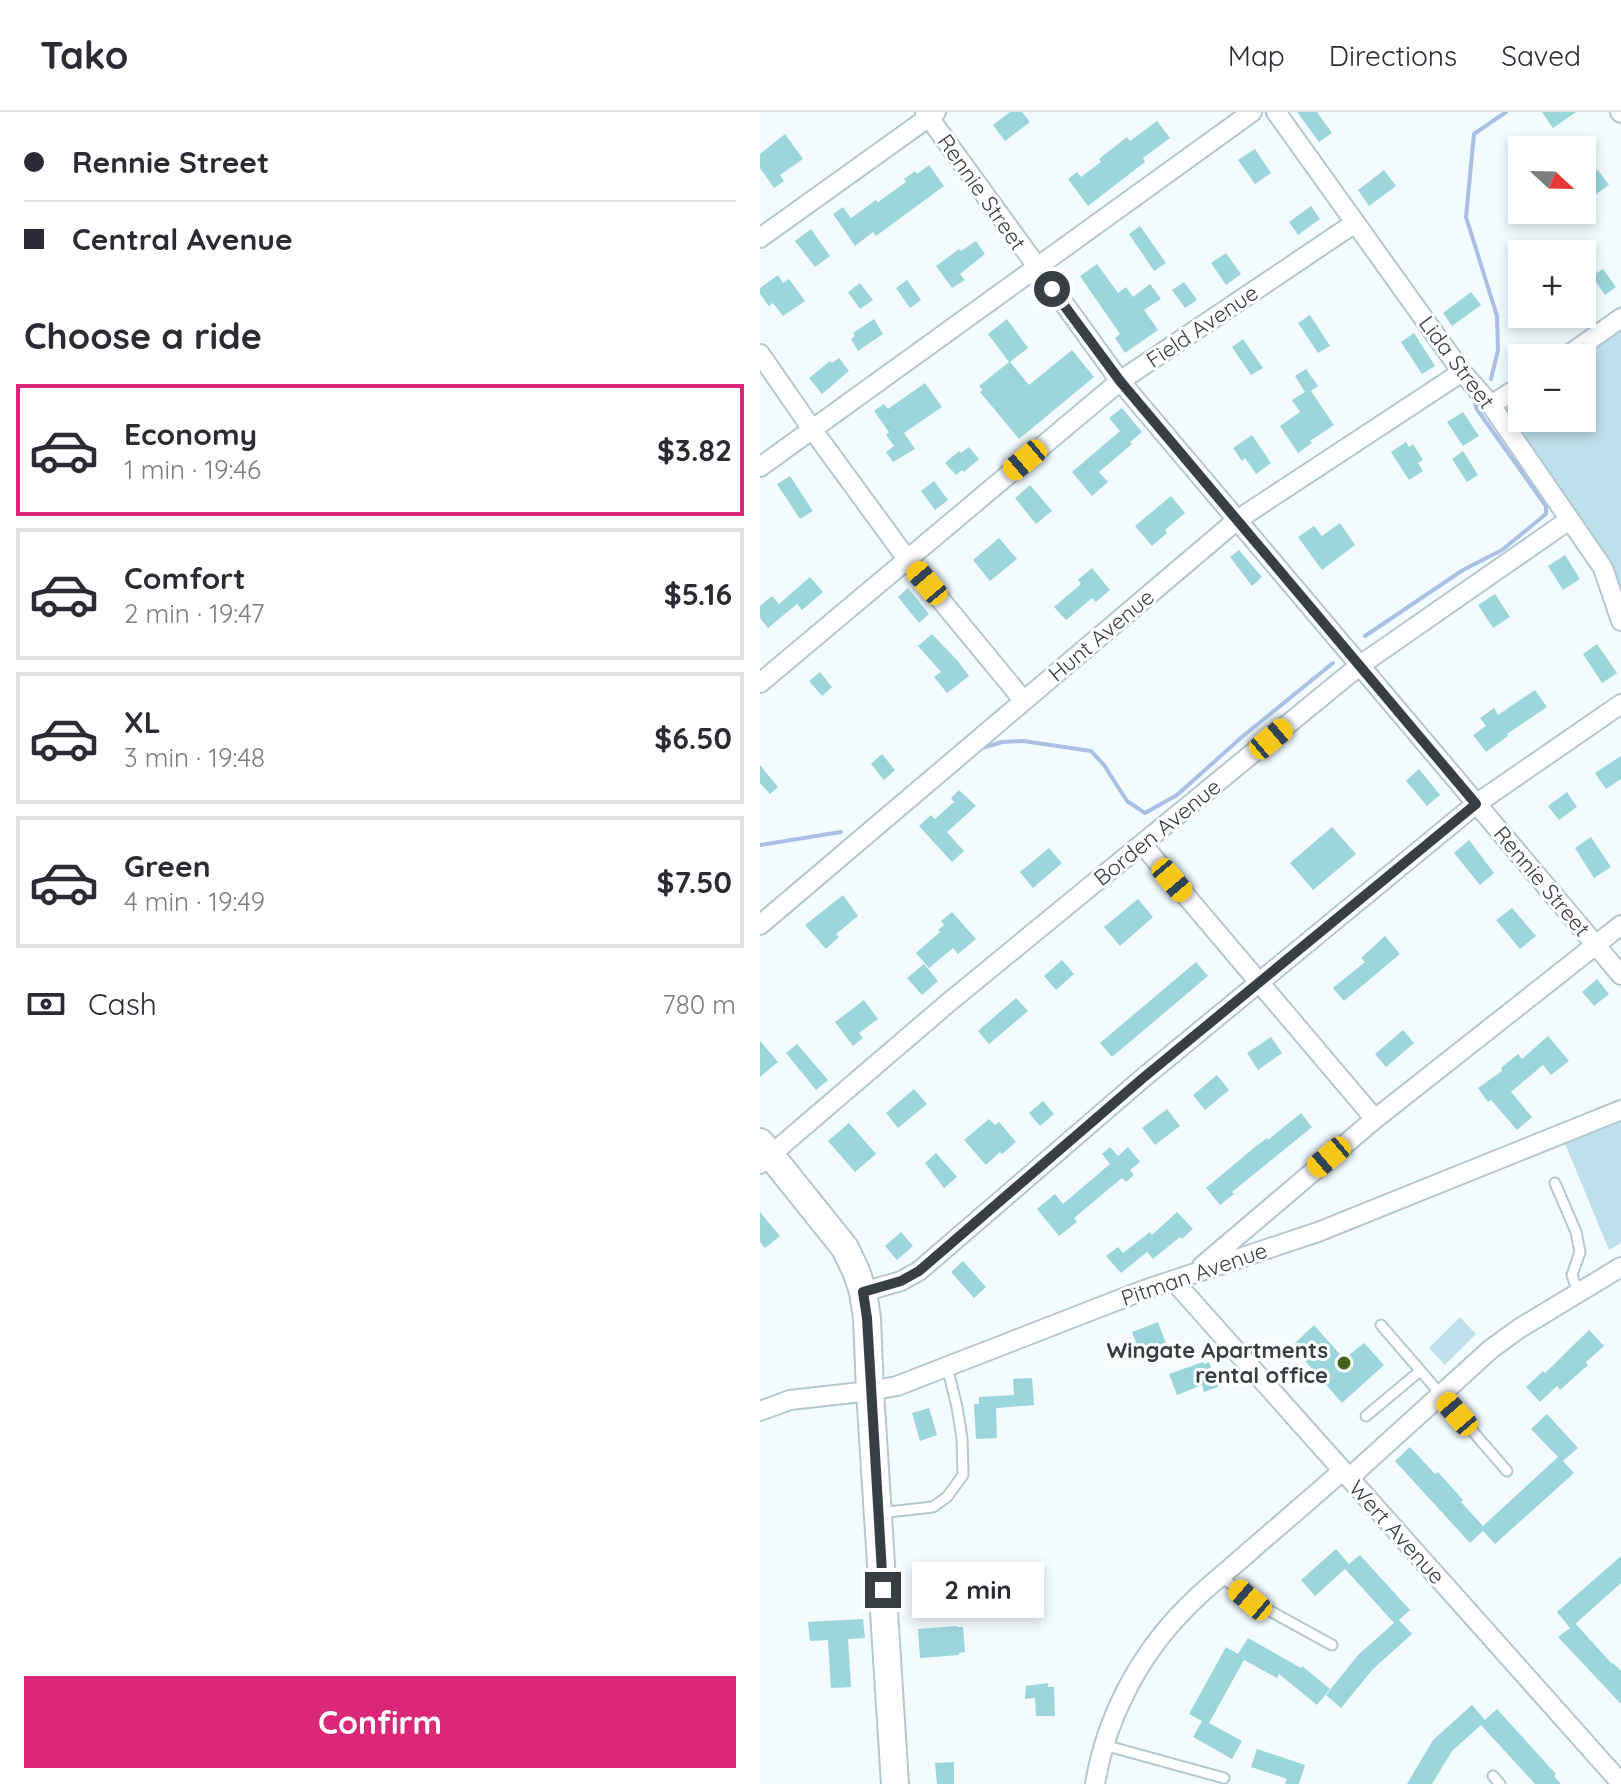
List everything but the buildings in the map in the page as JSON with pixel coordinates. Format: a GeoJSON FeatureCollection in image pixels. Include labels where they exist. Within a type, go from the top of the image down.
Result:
{"type":"FeatureCollection","features":[{"type":"Feature","properties":{"kind":"street"},"geometry":{"type":"LineString","coordinates":[[760,467],[1252,112]]}},
{"type":"Feature","properties":{"kind":"street","name":"Lida Street"},"geometry":{"type":"LineString","coordinates":[[1276,112],[1462,372],[1491,405],[1603,568],[1621,621]]}},
{"type":"Feature","properties":{"kind":"street"},"geometry":{"type":"LineString","coordinates":[[760,238],[930,114]]}},
{"type":"Feature","properties":{"kind":"street","name":"Rennie Street"},"geometry":{"type":"LineString","coordinates":[[930,114],[1035,266],[1120,381],[1621,975]]}},
{"type":"Feature","properties":{"kind":"street","name":"Field Avenue"},"geometry":{"type":"LineString","coordinates":[[760,683],[1120,381],[1355,223]]}},
{"type":"Feature","properties":{"kind":"street"},"geometry":{"type":"LineString","coordinates":[[1584,344],[1621,318]]}},
{"type":"Feature","properties":{"kind":"street"},"geometry":{"type":"LineString","coordinates":[[760,354],[907,559],[1024,701]]}},
{"type":"Feature","properties":{"kind":"street","name":"Hunt Avenue"},"geometry":{"type":"LineString","coordinates":[[760,925],[1237,520],[1462,372]]}},
{"type":"Feature","properties":{"kind":"street"},"geometry":{"type":"LineString","coordinates":[[1491,405],[1508,394]]}},
{"type":"Feature","properties":{"kind":"street","name":"Borden Avenue"},"geometry":{"type":"LineString","coordinates":[[764,1154],[1359,666],[1569,520]]}},
{"type":"Feature","properties":{"kind":"street"},"geometry":{"type":"LineString","coordinates":[[863,1292],[901,1281],[919,1271],[1143,1078],[1476,804],[1621,704]]}},
{"type":"Feature","properties":{"kind":"street"},"geometry":{"type":"LineString","coordinates":[[1142,844],[1375,1119]]}},
{"type":"Feature","properties":{"kind":"street"},"geometry":{"type":"LineString","coordinates":[[1193,1274],[1375,1119],[1621,925]]}},
{"type":"Feature","properties":{"kind":"street","name":"Pitman Avenue"},"geometry":{"type":"LineString","coordinates":[[760,1411],[790,1400],[897,1386],[1173,1280],[1318,1232],[1621,1110]]}},
{"type":"Feature","properties":{"kind":"street"},"geometry":{"type":"LineString","coordinates":[[764,1154],[845,1248],[863,1292],[895,1784]]}},
{"type":"Feature","properties":{"kind":"street"},"geometry":{"type":"LineString","coordinates":[[1095,1784],[1104,1745],[1122,1698],[1142,1663],[1185,1609],[1441,1395],[1491,1349],[1621,1267]]}},
{"type":"Feature","properties":{"kind":"street","name":"Wert Avenue"},"geometry":{"type":"LineString","coordinates":[[1173,1280],[1621,1783]]}},
{"type":"Feature","properties":{"kind":"lane"},"geometry":{"type":"LineString","coordinates":[[1555,1183],[1576,1232],[1580,1252],[1572,1275],[1578,1293]]}},
{"type":"Feature","properties":{"kind":"lane"},"geometry":{"type":"LineString","coordinates":[[1381,1325],[1507,1471]]}},
{"type":"Feature","properties":{"kind":"lane"},"geometry":{"type":"LineString","coordinates":[[878,1513],[933,1507],[947,1497],[963,1475],[962,1438],[947,1366]]}},
{"type":"Feature","properties":{"kind":"lane"},"geometry":{"type":"LineString","coordinates":[[1366,1416],[1420,1371]]}},
{"type":"Feature","properties":{"kind":"lane"},"geometry":{"type":"LineString","coordinates":[[1221,1576],[1250,1600],[1332,1645]]}},
{"type":"Feature","properties":{"kind":"lane"},"geometry":{"type":"LineString","coordinates":[[1104,1745],[1224,1778]]}},
{"type":"Feature","properties":{"kind":"shaded area"},"geometry":{"type":"Polygon","coordinates":[[[1621,306],[1621,612],[1484,399],[1508,383],[1508,432],[1596,432],[1596,344],[1565,344],[1588,328],[1596,328],[1596,323],[1621,306]]]}},
{"type":"Feature","properties":{"kind":"shaded area"},"geometry":{"type":"Polygon","coordinates":[[[1621,1102],[1621,1243],[1609,1250],[1559,1129],[1621,1102]]]}},
{"type":"Feature","properties":{"kind":"shaded area"},"geometry":{"type":"Polygon","coordinates":[[[1460,1317],[1476,1334],[1445,1365],[1429,1348],[1460,1317]]]}},
{"type":"Feature","properties":{"kind":"waterway"},"geometry":{"type":"LineString","coordinates":[[1491,379],[1498,350],[1497,316],[1466,217],[1474,134],[1506,112]]}},
{"type":"Feature","properties":{"kind":"waterway"},"geometry":{"type":"LineString","coordinates":[[1365,636],[1463,570],[1502,550],[1546,514],[1546,506],[1476,408],[1475,402]]}},
{"type":"Feature","properties":{"kind":"waterway"},"geometry":{"type":"LineString","coordinates":[[979,749],[1002,742],[1023,741],[1091,751],[1127,801],[1145,813],[1177,795],[1243,736],[1333,663]]}},
{"type":"Feature","properties":{"kind":"waterway"},"geometry":{"type":"LineString","coordinates":[[760,845],[841,832]]}},
{"type":"Feature","properties":{"kind":"place","name":"Wingate Apartments rental office"},"geometry":{"type":"Point","coordinates":[1344,1363]}},
{"type":"Feature","properties":{"kind":"route"},"geometry":{"type":"LineString","coordinates":[[883,1590],[863,1292],[901,1281],[919,1271],[1143,1078],[1476,804],[1120,381],[1052,289]]}}]}
